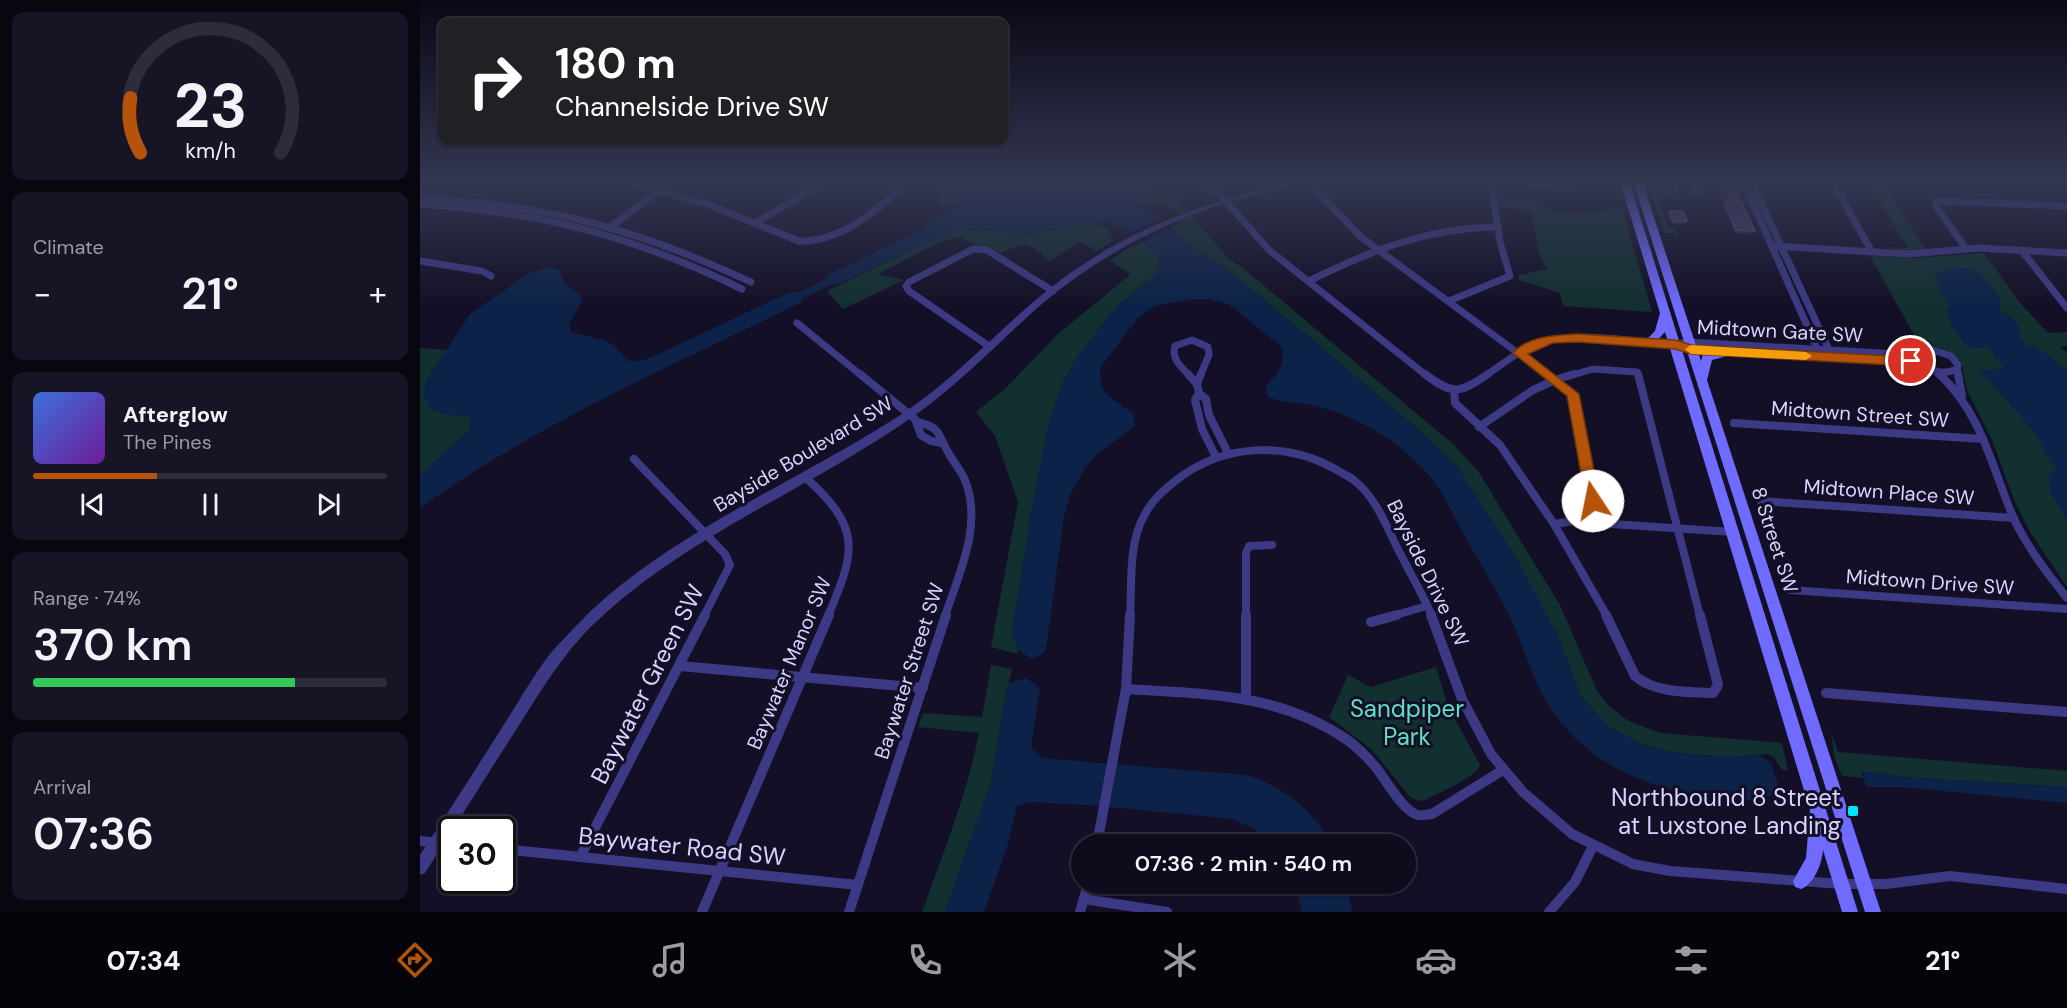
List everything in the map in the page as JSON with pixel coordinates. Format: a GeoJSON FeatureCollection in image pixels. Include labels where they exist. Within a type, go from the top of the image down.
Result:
{"type":"FeatureCollection","features":[{"type":"Feature","properties":{"kind":"main road","name":"8 Street SW"},"geometry":{"type":"LineString","coordinates":[[1637,224],[1850,912]]}},
{"type":"Feature","properties":{"kind":"main road","name":"8 Street SW"},"geometry":{"type":"LineString","coordinates":[[1651,224],[1873,912]]}},
{"type":"Feature","properties":{"kind":"main road"},"geometry":{"type":"LineString","coordinates":[[1648,343],[1660,333],[1665,312]]}},
{"type":"Feature","properties":{"kind":"main road"},"geometry":{"type":"LineString","coordinates":[[1703,386],[1702,374],[1707,357],[1727,352]]}},
{"type":"Feature","properties":{"kind":"main road"},"geometry":{"type":"LineString","coordinates":[[1801,881],[1814,860],[1817,803]]}},
{"type":"Feature","properties":{"kind":"street"},"geometry":{"type":"LineString","coordinates":[[564,224],[604,232],[666,253],[742,289]]}},
{"type":"Feature","properties":{"kind":"street"},"geometry":{"type":"LineString","coordinates":[[600,224],[699,257],[752,282]]}},
{"type":"Feature","properties":{"kind":"street"},"geometry":{"type":"LineString","coordinates":[[604,232],[615,224]]}},
{"type":"Feature","properties":{"kind":"street"},"geometry":{"type":"LineString","coordinates":[[757,224],[799,241],[817,242],[851,224]]}},
{"type":"Feature","properties":{"kind":"street","name":"Bayside Boulevard SW"},"geometry":{"type":"LineString","coordinates":[[420,868],[533,689],[571,637],[621,590],[649,569],[705,534],[913,418],[1053,291],[1132,239],[1166,224]]}},
{"type":"Feature","properties":{"kind":"street"},"geometry":{"type":"LineString","coordinates":[[1245,224],[1256,237],[1441,387],[1454,390],[1455,403],[1479,427],[1500,445],[1554,524],[1610,620],[1635,676],[1642,682],[1679,692],[1713,693],[1718,685],[1637,372],[1593,369],[1555,380],[1533,390],[1479,427]]}},
{"type":"Feature","properties":{"kind":"street"},"geometry":{"type":"LineString","coordinates":[[1348,224],[1378,250],[1573,394],[1597,523]]}},
{"type":"Feature","properties":{"kind":"street"},"geometry":{"type":"LineString","coordinates":[[1762,224],[1820,353]]}},
{"type":"Feature","properties":{"kind":"street"},"geometry":{"type":"LineString","coordinates":[[1771,224],[1831,354]]}},
{"type":"Feature","properties":{"kind":"street"},"geometry":{"type":"LineString","coordinates":[[1856,224],[1872,252]]}},
{"type":"Feature","properties":{"kind":"street"},"geometry":{"type":"LineString","coordinates":[[1948,224],[1966,249]]}},
{"type":"Feature","properties":{"kind":"street"},"geometry":{"type":"LineString","coordinates":[[1309,281],[1341,264],[1378,250],[1460,227],[1498,226],[1510,276],[1463,293],[1449,301]]}},
{"type":"Feature","properties":{"kind":"street"},"geometry":{"type":"LineString","coordinates":[[1772,246],[1909,254],[1966,249],[2067,253]]}},
{"type":"Feature","properties":{"kind":"street"},"geometry":{"type":"LineString","coordinates":[[990,347],[909,291],[906,286],[909,282],[973,249],[980,248],[987,250],[1053,291]]}},
{"type":"Feature","properties":{"kind":"street"},"geometry":{"type":"LineString","coordinates":[[2022,251],[2067,308]]}},
{"type":"Feature","properties":{"kind":"street"},"geometry":{"type":"LineString","coordinates":[[420,261],[482,271],[491,276]]}},
{"type":"Feature","properties":{"kind":"street","name":"Baywater Street SW"},"geometry":{"type":"LineString","coordinates":[[797,323],[913,418],[916,429],[927,440],[934,444],[942,443],[956,462],[966,483],[971,515],[970,541],[849,912]]}},
{"type":"Feature","properties":{"kind":"street","name":"Midtown Gate SW"},"geometry":{"type":"LineString","coordinates":[[1454,390],[1466,388],[1519,353],[1553,339],[1675,344],[1727,352],[1820,353]]}},
{"type":"Feature","properties":{"kind":"street"},"geometry":{"type":"LineString","coordinates":[[1197,384],[1209,356],[1208,347],[1202,342],[1183,341],[1175,346],[1173,353],[1177,362],[1197,384],[1199,393],[1206,399],[1209,415],[1228,453]]}},
{"type":"Feature","properties":{"kind":"street","name":"Midtown Gate SW"},"geometry":{"type":"LineString","coordinates":[[1690,346],[1820,353],[1831,354],[1911,361],[1948,373],[1957,369],[1956,361],[1945,352],[1930,349],[1898,354],[1831,354]]}},
{"type":"Feature","properties":{"kind":"street"},"geometry":{"type":"LineString","coordinates":[[1921,352],[1922,361],[1962,396],[1983,439],[2014,518],[2036,557],[2067,598]]}},
{"type":"Feature","properties":{"kind":"street"},"geometry":{"type":"LineString","coordinates":[[1957,369],[1962,396]]}},
{"type":"Feature","properties":{"kind":"street"},"geometry":{"type":"LineString","coordinates":[[1199,393],[1195,400],[1197,415],[1216,457]]}},
{"type":"Feature","properties":{"kind":"street","name":"Midtown Street SW"},"geometry":{"type":"LineString","coordinates":[[1734,423],[1983,439]]}},
{"type":"Feature","properties":{"kind":"street","name":"Bayside Drive SW"},"geometry":{"type":"LineString","coordinates":[[1100,834],[1126,689],[1133,563],[1136,535],[1140,525],[1156,496],[1173,480],[1193,467],[1228,453],[1248,450],[1280,450],[1304,455],[1329,466],[1356,482],[1374,503],[1427,606],[1475,727],[1503,770],[1572,834],[1593,846],[1633,864],[1670,871],[1842,884],[1950,876],[2067,888]]}},
{"type":"Feature","properties":{"kind":"street"},"geometry":{"type":"LineString","coordinates":[[634,459],[705,534]]}},
{"type":"Feature","properties":{"kind":"street","name":"Baywater Manor SW"},"geometry":{"type":"LineString","coordinates":[[702,912],[804,678],[846,574],[849,546],[845,519],[838,508],[805,477]]}},
{"type":"Feature","properties":{"kind":"street","name":"Midtown Place SW"},"geometry":{"type":"LineString","coordinates":[[1761,501],[2014,518]]}},
{"type":"Feature","properties":{"kind":"street"},"geometry":{"type":"LineString","coordinates":[[1554,524],[1574,521],[1733,532]]}},
{"type":"Feature","properties":{"kind":"street","name":"Baywater Green SW"},"geometry":{"type":"LineString","coordinates":[[580,857],[730,565],[725,554],[705,534]]}},
{"type":"Feature","properties":{"kind":"street"},"geometry":{"type":"LineString","coordinates":[[1246,697],[1246,553],[1249,546],[1272,545]]}},
{"type":"Feature","properties":{"kind":"street","name":"Midtown Drive SW"},"geometry":{"type":"LineString","coordinates":[[1790,590],[2067,609]]}},
{"type":"Feature","properties":{"kind":"street"},"geometry":{"type":"LineString","coordinates":[[1371,622],[1427,606]]}},
{"type":"Feature","properties":{"kind":"street"},"geometry":{"type":"LineString","coordinates":[[680,666],[923,688]]}},
{"type":"Feature","properties":{"kind":"street"},"geometry":{"type":"LineString","coordinates":[[1126,689],[1246,697],[1287,707],[1317,721],[1348,741],[1376,767],[1405,805],[1419,815],[1432,814],[1503,770]]}},
{"type":"Feature","properties":{"kind":"street"},"geometry":{"type":"LineString","coordinates":[[1826,693],[2067,712]]}},
{"type":"Feature","properties":{"kind":"street"},"geometry":{"type":"LineString","coordinates":[[420,841],[436,843]]}},
{"type":"Feature","properties":{"kind":"street"},"geometry":{"type":"LineString","coordinates":[[1549,912],[1565,897],[1582,872],[1593,846]]}},
{"type":"Feature","properties":{"kind":"street","name":"Baywater Road SW"},"geometry":{"type":"LineString","coordinates":[[516,850],[858,885]]}},
{"type":"Feature","properties":{"kind":"street"},"geometry":{"type":"LineString","coordinates":[[1080,912],[1085,894]]}},
{"type":"Feature","properties":{"kind":"street"},"geometry":{"type":"LineString","coordinates":[[1084,899],[1167,912]]}},
{"type":"Feature","properties":{"kind":"green space"},"geometry":{"type":"Polygon","coordinates":[[[1073,224],[1096,225],[1109,229],[1113,241],[1096,251],[1080,241],[1050,261],[1027,246],[1017,246],[1001,253],[960,237],[940,242],[878,274],[904,280],[843,309],[827,291],[955,229],[986,230],[1029,236],[1073,224]]]}},
{"type":"Feature","properties":{"kind":"green space"},"geometry":{"type":"Polygon","coordinates":[[[1178,224],[1198,224],[1229,259],[1243,268],[1453,444],[1478,471],[1560,605],[1597,691],[1609,706],[1627,720],[1660,733],[1782,743],[1788,770],[1782,770],[1774,757],[1766,754],[1729,757],[1676,753],[1640,744],[1608,726],[1581,697],[1558,636],[1457,466],[1411,423],[1229,270],[1192,247],[1171,229],[1178,224]]]}},
{"type":"Feature","properties":{"kind":"green space"},"geometry":{"type":"Polygon","coordinates":[[[1533,224],[1626,224],[1652,312],[1563,306],[1560,293],[1519,280],[1519,275],[1547,269],[1539,254],[1533,224]]]}},
{"type":"Feature","properties":{"kind":"green space"},"geometry":{"type":"Polygon","coordinates":[[[1661,224],[1667,224],[1678,234],[1664,233],[1661,224]]]}},
{"type":"Feature","properties":{"kind":"green space"},"geometry":{"type":"Polygon","coordinates":[[[1893,224],[1909,224],[1926,249],[1916,251],[1878,247],[1908,248],[1893,224]]]}},
{"type":"Feature","properties":{"kind":"green space"},"geometry":{"type":"Polygon","coordinates":[[[1143,242],[1158,255],[1160,265],[1154,277],[1119,304],[1077,357],[1063,382],[1050,419],[1032,508],[1012,632],[1018,650],[1017,654],[991,647],[1018,502],[995,436],[976,412],[1006,388],[1059,333],[1131,274],[1110,261],[1127,249],[1143,242]]]}},
{"type":"Feature","properties":{"kind":"green space"},"geometry":{"type":"Polygon","coordinates":[[[1984,253],[2021,304],[2048,333],[2067,332],[2067,346],[2060,347],[2067,353],[2067,587],[2030,532],[2014,500],[1992,440],[1967,390],[1961,363],[1955,355],[1940,348],[1927,346],[1905,350],[1921,347],[1870,256],[1915,258],[1984,253]]]}},
{"type":"Feature","properties":{"kind":"green space"},"geometry":{"type":"Polygon","coordinates":[[[420,348],[447,350],[425,383],[454,415],[469,416],[472,422],[469,431],[420,475],[420,348]]]}},
{"type":"Feature","properties":{"kind":"green space"},"geometry":{"type":"Polygon","coordinates":[[[991,665],[1012,669],[991,782],[945,912],[922,912],[961,801],[979,733],[918,727],[923,713],[982,717],[991,665]]]}},
{"type":"Feature","properties":{"kind":"green space","name":"Sandpiper Park"},"geometry":{"type":"Polygon","coordinates":[[[1436,667],[1448,706],[1480,765],[1464,780],[1425,800],[1418,801],[1409,796],[1372,750],[1329,717],[1348,675],[1371,687],[1436,667]]]}},
{"type":"Feature","properties":{"kind":"green space"},"geometry":{"type":"Polygon","coordinates":[[[1831,731],[1838,752],[2067,771],[2067,787],[1902,777],[1875,772],[1862,773],[1863,778],[1842,776],[1834,756],[1831,731]]]}},
{"type":"Feature","properties":{"kind":"water"},"geometry":{"type":"Polygon","coordinates":[[[927,224],[1094,224],[1058,227],[1029,236],[986,230],[955,229],[839,284],[831,284],[827,280],[829,274],[924,229],[927,224]]]}},
{"type":"Feature","properties":{"kind":"water"},"geometry":{"type":"Polygon","coordinates":[[[1114,224],[1149,224],[1131,232],[1114,224]]]}},
{"type":"Feature","properties":{"kind":"water"},"geometry":{"type":"Polygon","coordinates":[[[1171,229],[1192,247],[1229,270],[1411,423],[1457,466],[1516,557],[1558,636],[1581,697],[1608,726],[1640,744],[1676,753],[1729,757],[1759,755],[1771,763],[1780,791],[1770,796],[1739,800],[1671,789],[1624,772],[1584,746],[1551,709],[1538,686],[1511,619],[1433,480],[1395,443],[1365,425],[1333,411],[1316,406],[1284,402],[1267,396],[1266,387],[1281,366],[1282,347],[1230,305],[1209,299],[1191,299],[1155,306],[1138,318],[1100,368],[1101,386],[1111,398],[1133,413],[1135,426],[1096,455],[1085,468],[1070,495],[1064,517],[1046,649],[1041,655],[1032,659],[1018,650],[1012,632],[1032,508],[1050,419],[1063,382],[1077,357],[1119,304],[1154,277],[1160,265],[1158,255],[1143,242],[1171,229]]]}},
{"type":"Feature","properties":{"kind":"water"},"geometry":{"type":"Polygon","coordinates":[[[548,267],[559,270],[565,284],[580,295],[582,301],[569,325],[571,332],[614,345],[628,361],[650,358],[788,293],[798,292],[803,298],[802,302],[558,422],[465,477],[420,508],[420,475],[469,431],[472,422],[469,416],[443,414],[430,408],[424,394],[425,383],[470,314],[528,274],[548,267]]]}},
{"type":"Feature","properties":{"kind":"water"},"geometry":{"type":"Polygon","coordinates":[[[1958,268],[1973,270],[1984,277],[2001,301],[1999,310],[2012,317],[2021,330],[2019,336],[2027,347],[2034,345],[2067,370],[2067,521],[2050,492],[2048,476],[2057,467],[2049,461],[2038,438],[2026,422],[1979,371],[2004,368],[1988,347],[1970,349],[1949,321],[1946,310],[1950,306],[1935,276],[1942,271],[1958,268]]]}},
{"type":"Feature","properties":{"kind":"water"},"geometry":{"type":"Polygon","coordinates":[[[1026,678],[1040,688],[1031,747],[1042,758],[1247,775],[1274,786],[1296,801],[1325,834],[1261,834],[1232,819],[1089,805],[1029,802],[1017,806],[1007,847],[984,912],[945,912],[991,782],[1008,683],[1026,678]]]}},
{"type":"Feature","properties":{"kind":"water"},"geometry":{"type":"Polygon","coordinates":[[[1865,772],[1902,777],[2067,787],[2067,803],[1900,787],[1867,787],[1863,778],[1865,772]]]}},
{"type":"Feature","properties":{"kind":"water"},"geometry":{"type":"Polygon","coordinates":[[[1298,894],[1349,894],[1352,912],[1302,912],[1298,894]]]}},
{"type":"Feature","properties":{"kind":"building"},"geometry":{"type":"Polygon","coordinates":[[[1733,224],[1751,224],[1755,231],[1736,230],[1733,224]]]}},
{"type":"Feature","properties":{"kind":"waterway"},"geometry":{"type":"LineString","coordinates":[[791,300],[839,277]]}},
{"type":"Feature","properties":{"kind":"slow traffic"},"geometry":{"type":"LineString","coordinates":[[1691,349],[1806,356]]}},
{"type":"Feature","properties":{"kind":"place","name":"Northbound 8 Street at Luxstone Landing"},"geometry":{"type":"Point","coordinates":[1853,811]}},
{"type":"Feature","properties":{"kind":"route"},"geometry":{"type":"LineString","coordinates":[[1593,501],[1573,394],[1519,353],[1539,343],[1553,339],[1578,338],[1675,344],[1691,350],[1911,361]]}}]}
